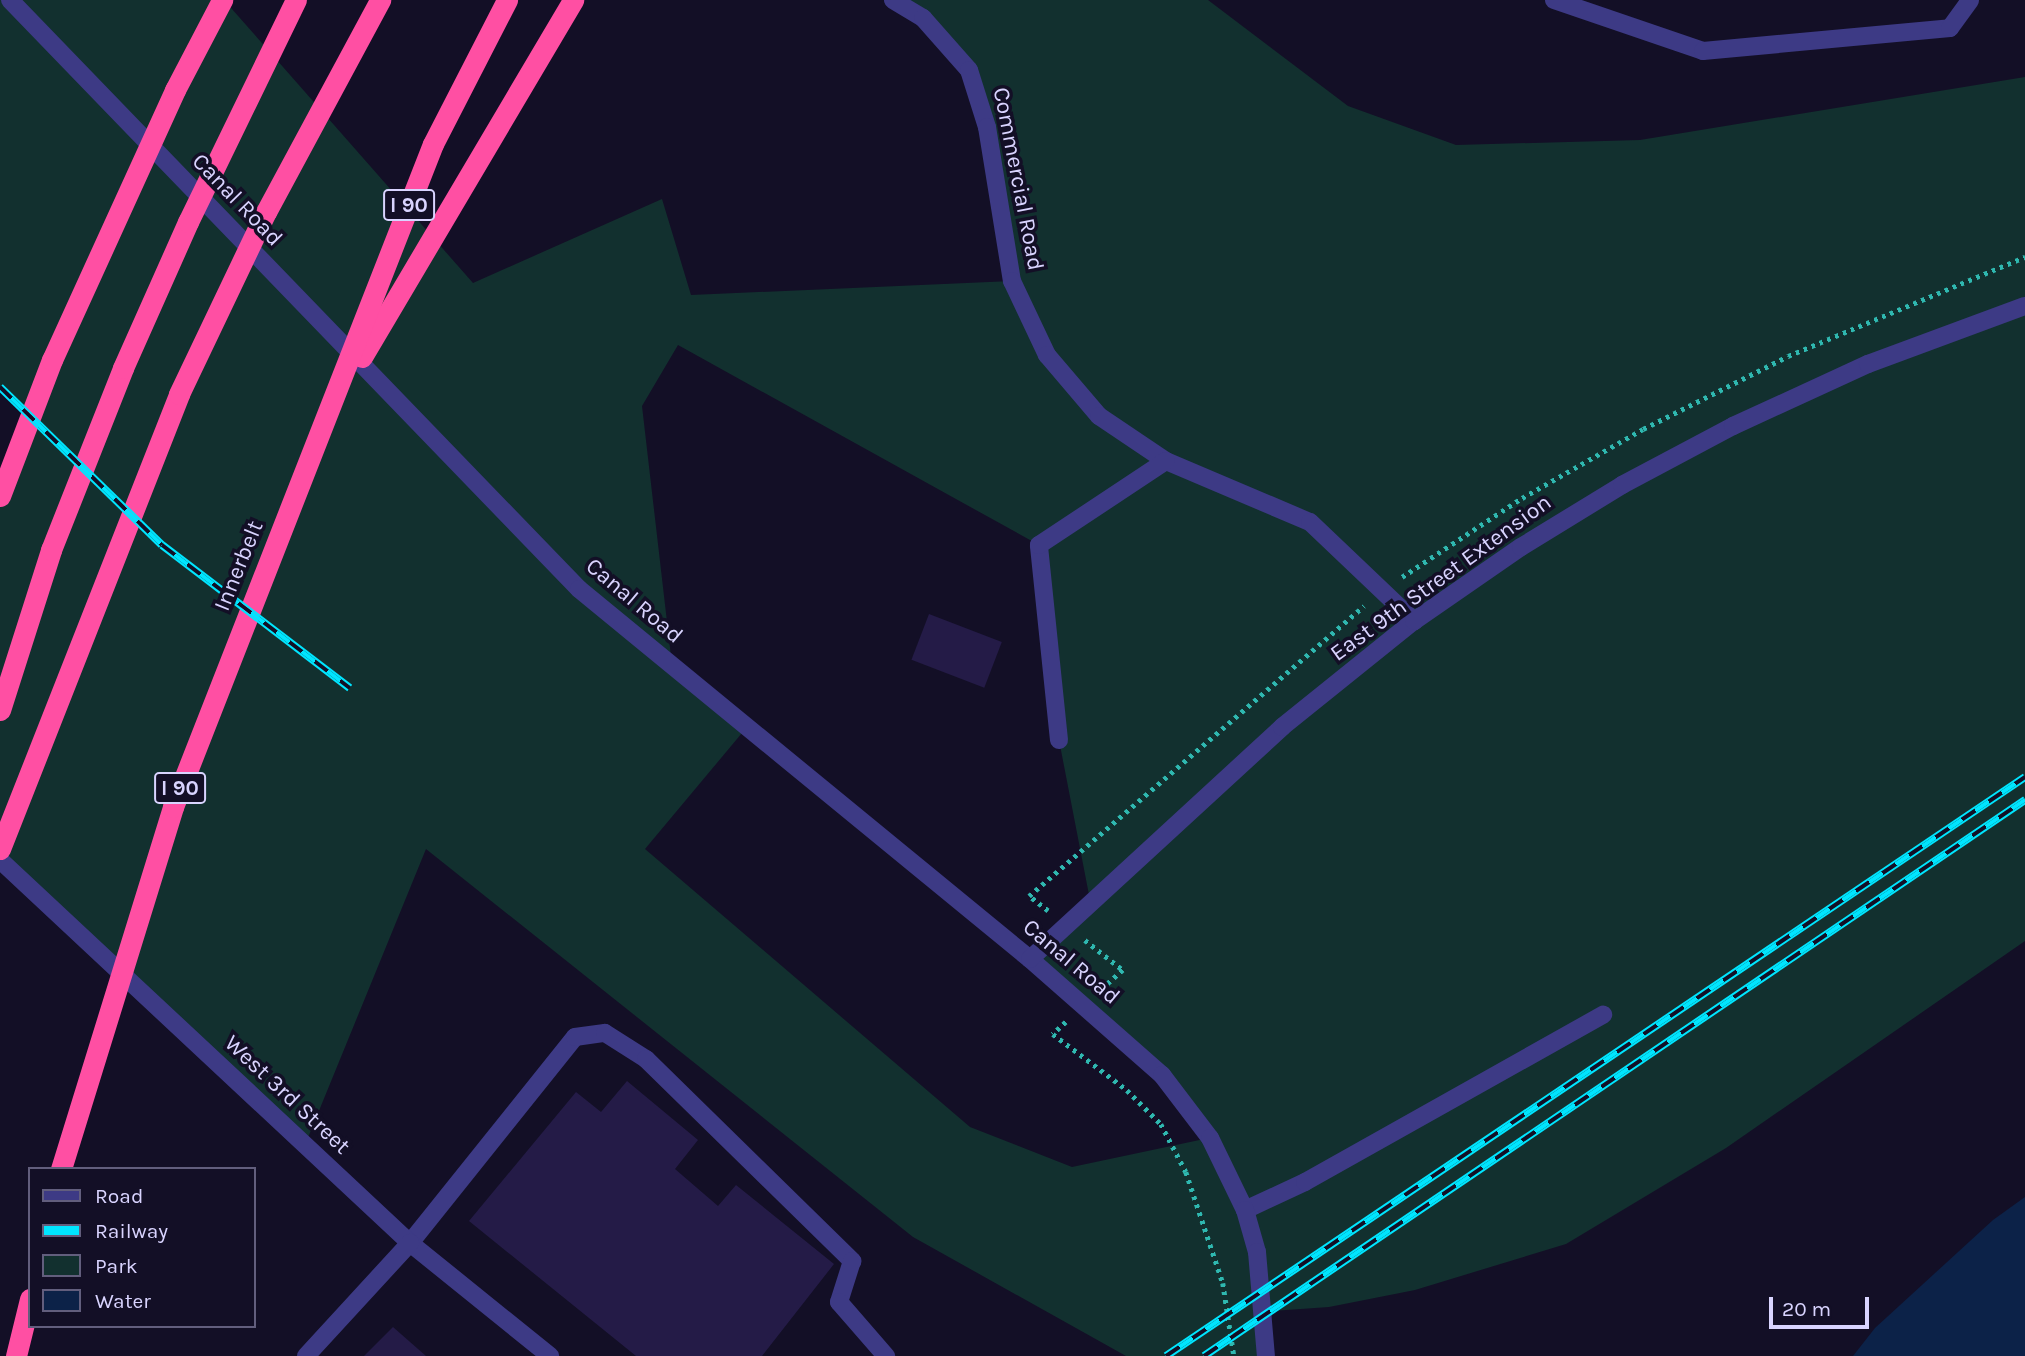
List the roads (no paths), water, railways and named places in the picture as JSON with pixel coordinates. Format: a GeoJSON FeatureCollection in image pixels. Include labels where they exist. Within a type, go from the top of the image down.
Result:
{"type":"FeatureCollection","features":[{"type":"Feature","properties":{"kind":"highway"},"geometry":{"type":"LineString","coordinates":[[0,496],[52,360],[175,90],[222,0]]}},
{"type":"Feature","properties":{"kind":"highway"},"geometry":{"type":"LineString","coordinates":[[0,710],[51,550],[124,368],[188,222],[296,0]]}},
{"type":"Feature","properties":{"kind":"highway"},"geometry":{"type":"LineString","coordinates":[[0,849],[179,394],[266,212],[380,0]]}},
{"type":"Feature","properties":{"kind":"highway","name":"Innerbelt"},"geometry":{"type":"LineString","coordinates":[[62,1167],[173,807],[433,144],[507,0]]}},
{"type":"Feature","properties":{"kind":"highway"},"geometry":{"type":"LineString","coordinates":[[328,417],[573,0]]}},
{"type":"Feature","properties":{"kind":"highway"},"geometry":{"type":"LineString","coordinates":[[16,1356],[28,1308]]}},
{"type":"Feature","properties":{"kind":"street","name":"Canal Road"},"geometry":{"type":"LineString","coordinates":[[10,0],[579,589],[1030,959],[1162,1075],[1210,1138],[1245,1210],[1260,1280],[1266,1356]]}},
{"type":"Feature","properties":{"kind":"street","name":"Commercial Road"},"geometry":{"type":"LineString","coordinates":[[893,0],[923,18],[970,70],[987,127],[1012,282],[1047,355],[1099,416],[1166,461],[1310,522],[1414,621]]}},
{"type":"Feature","properties":{"kind":"street"},"geometry":{"type":"LineString","coordinates":[[1554,0],[1703,51],[1951,28],[1970,0]]}},
{"type":"Feature","properties":{"kind":"street","name":"East 9th Street Extension"},"geometry":{"type":"LineString","coordinates":[[1030,959],[1272,735],[1414,621],[1541,534],[1674,456],[1868,364],[2025,306]]}},
{"type":"Feature","properties":{"kind":"street"},"geometry":{"type":"LineString","coordinates":[[1059,740],[1039,545],[1166,461]]}},
{"type":"Feature","properties":{"kind":"street","name":"West 3rd Street"},"geometry":{"type":"LineString","coordinates":[[0,860],[410,1243],[550,1356]]}},
{"type":"Feature","properties":{"kind":"street"},"geometry":{"type":"LineString","coordinates":[[1245,1210],[1317,1175],[1603,1015]]}},
{"type":"Feature","properties":{"kind":"street"},"geometry":{"type":"LineString","coordinates":[[306,1356],[410,1243],[575,1037],[605,1033],[646,1059],[852,1261],[839,1302],[886,1356]]}},
{"type":"Feature","properties":{"kind":"water"},"geometry":{"type":"Polygon","coordinates":[[[2025,1197],[2025,1356],[1853,1356],[1875,1328],[1993,1220],[2025,1197]]]}},
{"type":"Feature","properties":{"kind":"railway"},"geometry":{"type":"LineString","coordinates":[[0,387],[162,545],[350,688]]}},
{"type":"Feature","properties":{"kind":"railway"},"geometry":{"type":"LineString","coordinates":[[1166,1356],[2025,777]]}},
{"type":"Feature","properties":{"kind":"railway"},"geometry":{"type":"LineString","coordinates":[[1204,1356],[2025,800]]}}]}
